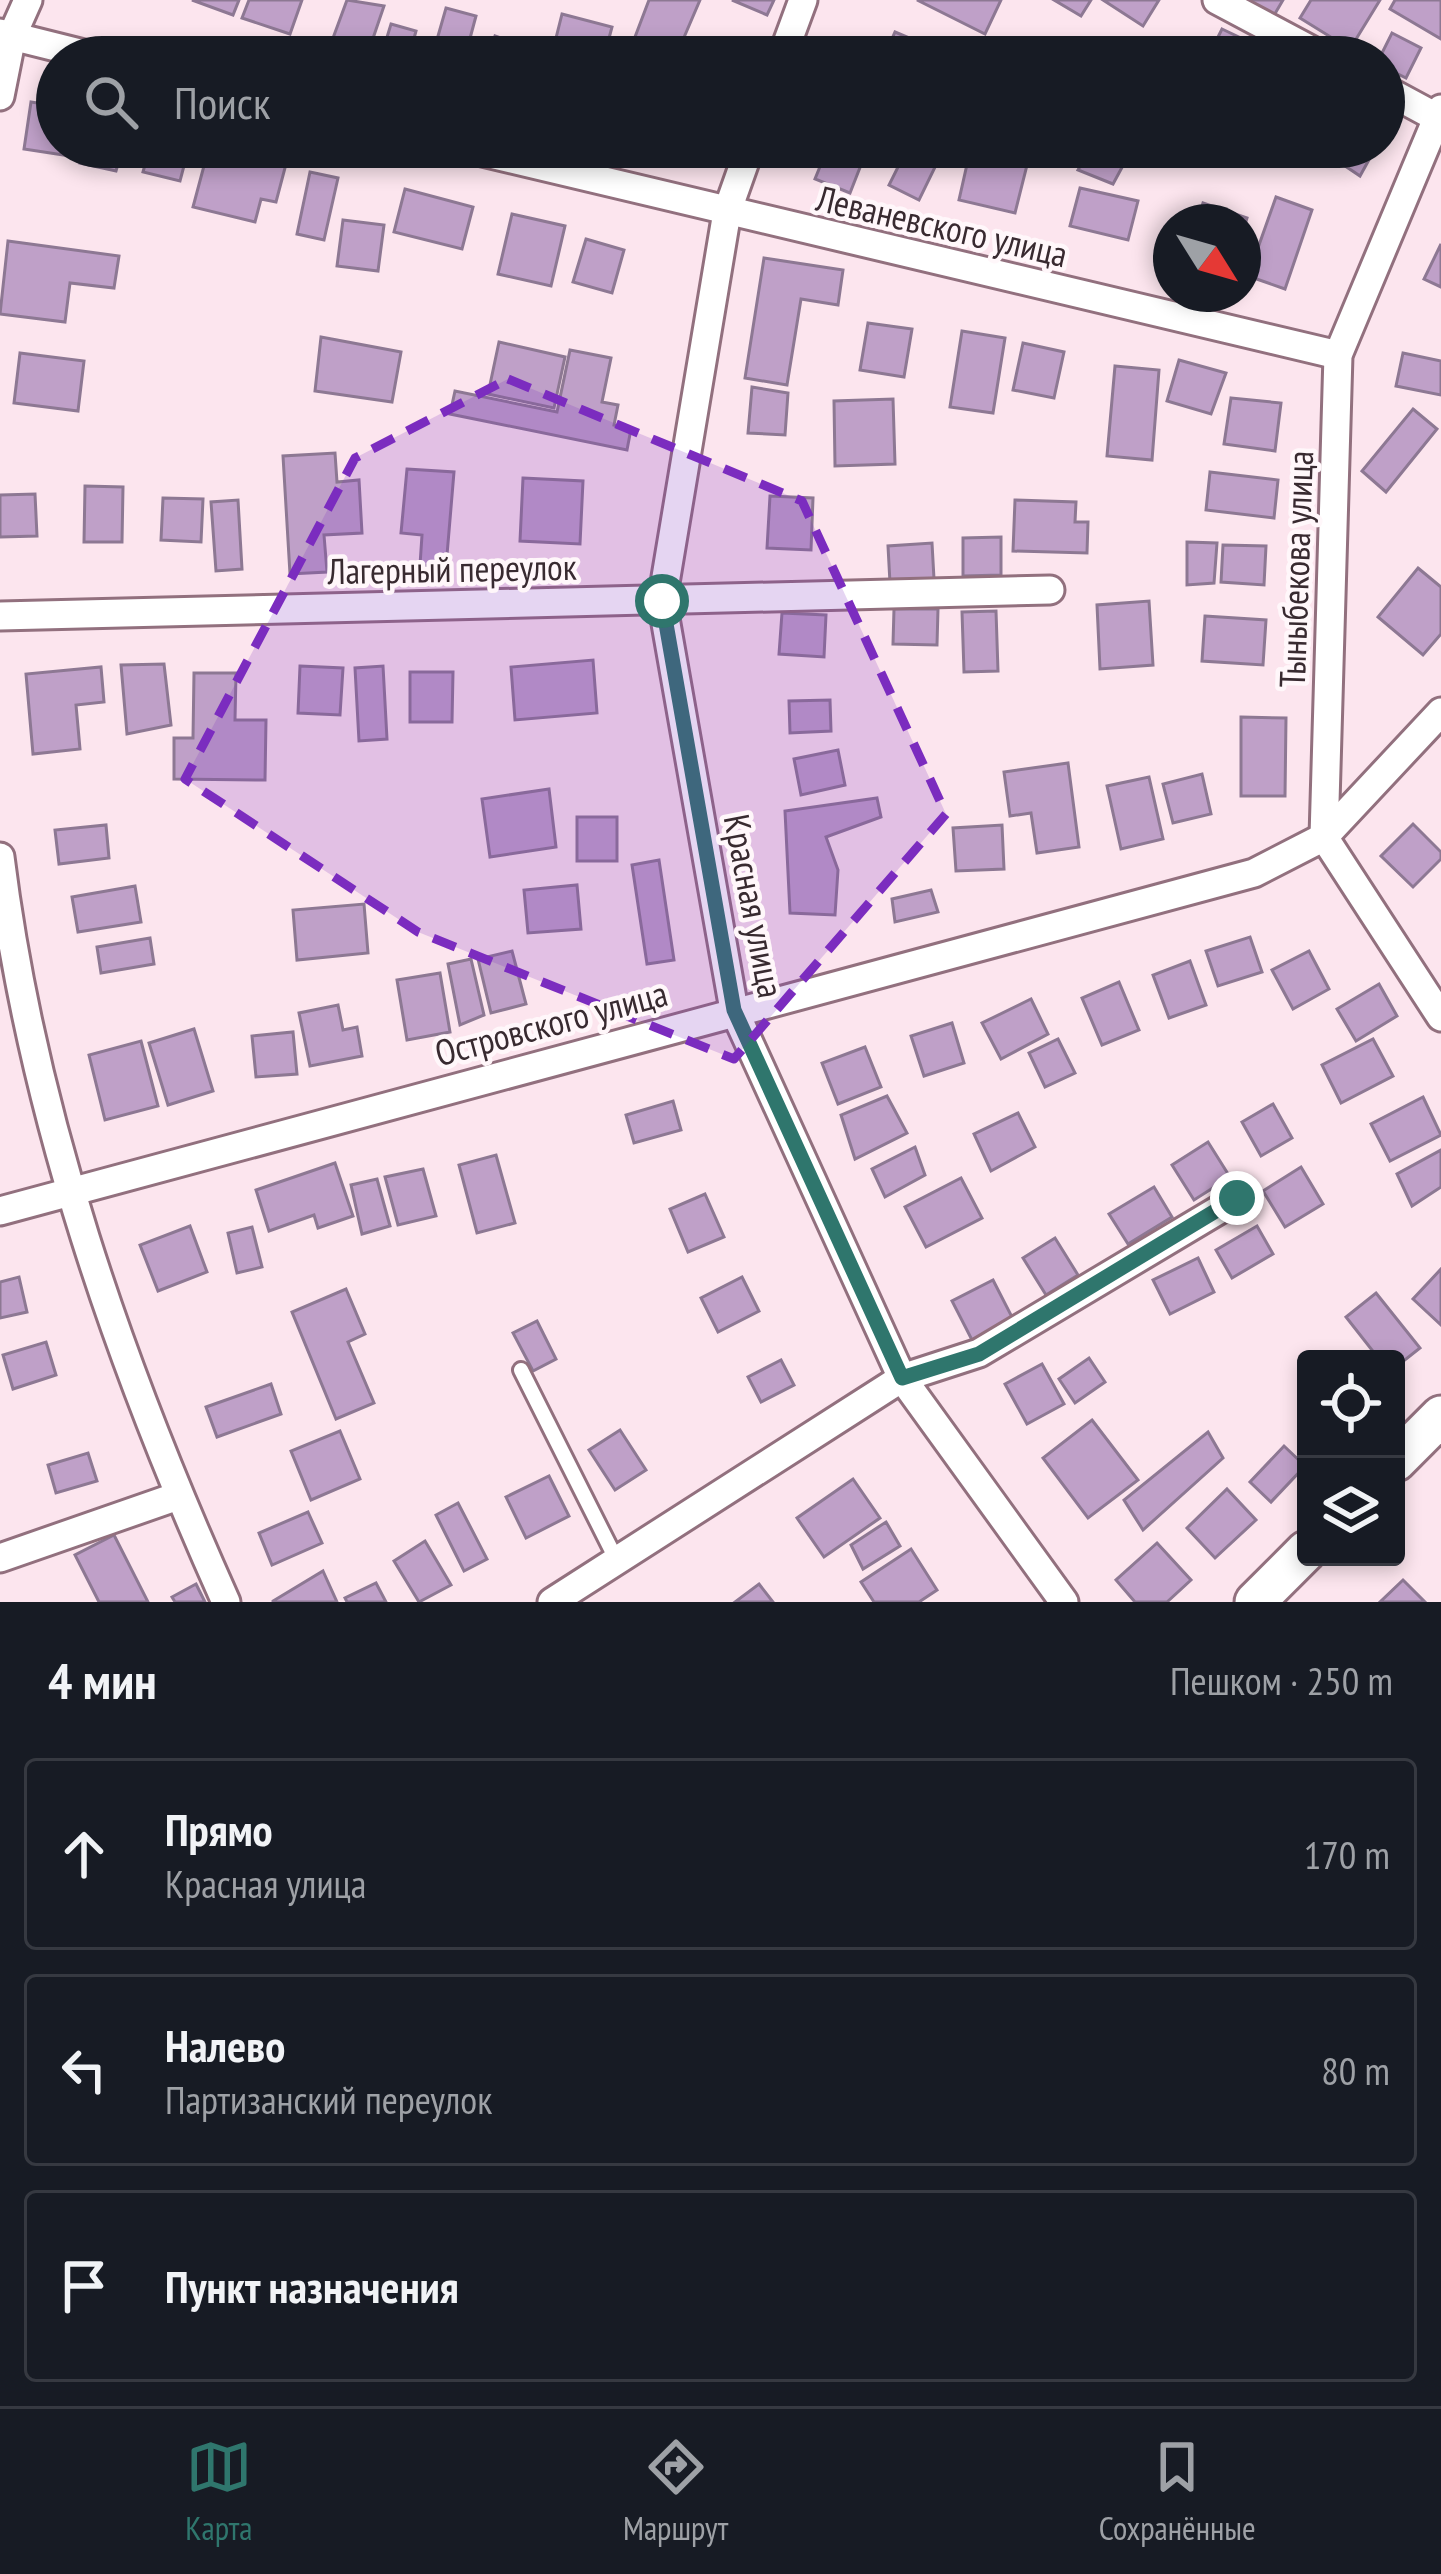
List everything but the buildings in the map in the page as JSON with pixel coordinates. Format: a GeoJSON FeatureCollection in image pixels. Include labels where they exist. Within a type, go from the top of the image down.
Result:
{"type":"FeatureCollection","features":[{"type":"Feature","properties":{"kind":"main road"},"geometry":{"type":"LineString","coordinates":[[1399,1458],[1441,1417]]}},
{"type":"Feature","properties":{"kind":"main road"},"geometry":{"type":"LineString","coordinates":[[1255,1602],[1297,1560]]}},
{"type":"Feature","properties":{"kind":"street"},"geometry":{"type":"LineString","coordinates":[[0,96],[6,35],[28,0]]}},
{"type":"Feature","properties":{"kind":"street"},"geometry":{"type":"LineString","coordinates":[[790,36],[803,0]]}},
{"type":"Feature","properties":{"kind":"street"},"geometry":{"type":"LineString","coordinates":[[1217,0],[1285,36]]}},
{"type":"Feature","properties":{"kind":"street"},"geometry":{"type":"LineString","coordinates":[[6,35],[36,42]]}},
{"type":"Feature","properties":{"kind":"street"},"geometry":{"type":"LineString","coordinates":[[1405,98],[1439,113]]}},
{"type":"Feature","properties":{"kind":"street","name":"Тыныбекова улица"},"geometry":{"type":"LineString","coordinates":[[1324,837],[1338,355],[1439,113]]}},
{"type":"Feature","properties":{"kind":"street","name":"Леваневского улица"},"geometry":{"type":"LineString","coordinates":[[547,168],[1338,355]]}},
{"type":"Feature","properties":{"kind":"street","name":"Красная улица"},"geometry":{"type":"LineString","coordinates":[[743,168],[727,212],[662,601],[734,1010],[902,1378],[1064,1602]]}},
{"type":"Feature","properties":{"kind":"street","name":"Лагерный переулок"},"geometry":{"type":"LineString","coordinates":[[0,616],[1050,590]]}},
{"type":"Feature","properties":{"kind":"street","name":"Островского улица"},"geometry":{"type":"LineString","coordinates":[[0,1211],[1254,873],[1324,837],[1441,712]]}},
{"type":"Feature","properties":{"kind":"street"},"geometry":{"type":"LineString","coordinates":[[1324,837],[1441,1017]]}},
{"type":"Feature","properties":{"kind":"street"},"geometry":{"type":"LineString","coordinates":[[0,857],[4,929],[69,1192],[178,1496],[226,1602]]}},
{"type":"Feature","properties":{"kind":"street"},"geometry":{"type":"LineString","coordinates":[[552,1602],[902,1378],[979,1354],[1237,1198]]}},
{"type":"Feature","properties":{"kind":"street"},"geometry":{"type":"LineString","coordinates":[[0,1558],[178,1496]]}},
{"type":"Feature","properties":{"kind":"lane"},"geometry":{"type":"LineString","coordinates":[[520,1370],[617,1561]]}},
{"type":"Feature","properties":{"kind":"highlighted area"},"geometry":{"type":"Polygon","coordinates":[[[508,379],[802,501],[946,814],[734,1059],[418,932],[185,779],[355,458],[508,379]]]}},
{"type":"Feature","properties":{"kind":"route"},"geometry":{"type":"LineString","coordinates":[[662,601],[734,1010],[902,1378],[979,1354],[1237,1198]]}}]}
